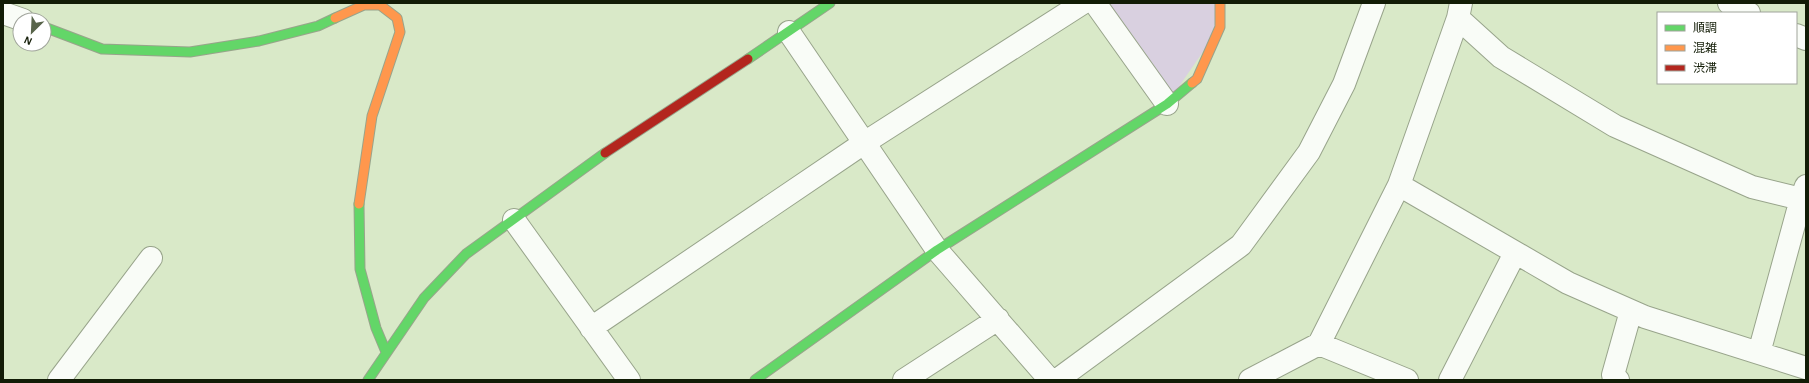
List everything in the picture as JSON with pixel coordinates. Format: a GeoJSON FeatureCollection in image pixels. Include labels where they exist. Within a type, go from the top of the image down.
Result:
{"type":"FeatureCollection","features":[{"type":"Feature","properties":{"kind":"street"},"geometry":{"type":"LineString","coordinates":[[368,380],[424,298],[466,254],[610,149],[789,32],[830,3]]}},
{"type":"Feature","properties":{"kind":"street"},"geometry":{"type":"LineString","coordinates":[[591,328],[864,143],[1083,3]]}},
{"type":"Feature","properties":{"kind":"street"},"geometry":{"type":"LineString","coordinates":[[1095,3],[1167,104]]}},
{"type":"Feature","properties":{"kind":"street"},"geometry":{"type":"LineString","coordinates":[[755,380],[937,250],[1167,104],[1197,79],[1220,27],[1220,3]]}},
{"type":"Feature","properties":{"kind":"street"},"geometry":{"type":"LineString","coordinates":[[1057,380],[1241,244],[1309,152],[1344,84],[1374,3]]}},
{"type":"Feature","properties":{"kind":"street"},"geometry":{"type":"LineString","coordinates":[[1729,3],[1747,12]]}},
{"type":"Feature","properties":{"kind":"street"},"geometry":{"type":"LineString","coordinates":[[52,30],[102,49],[190,52],[259,41],[318,26],[364,5],[380,5],[397,18],[400,32],[372,116],[359,200],[360,269],[376,328],[386,352]]}},
{"type":"Feature","properties":{"kind":"street"},"geometry":{"type":"LineString","coordinates":[[1250,380],[1319,344],[1399,185],[1460,11],[1501,57],[1615,126],[1681,157],[1752,187],[1803,193],[1759,353]]}},
{"type":"Feature","properties":{"kind":"street"},"geometry":{"type":"LineString","coordinates":[[789,32],[937,250],[1050,380]]}},
{"type":"Feature","properties":{"kind":"street"},"geometry":{"type":"LineString","coordinates":[[1399,185],[1568,283],[1645,317],[1806,368]]}},
{"type":"Feature","properties":{"kind":"street"},"geometry":{"type":"LineString","coordinates":[[514,220],[629,380]]}},
{"type":"Feature","properties":{"kind":"street"},"geometry":{"type":"LineString","coordinates":[[1450,380],[1515,253]]}},
{"type":"Feature","properties":{"kind":"street"},"geometry":{"type":"LineString","coordinates":[[59,380],[151,258]]}},
{"type":"Feature","properties":{"kind":"street"},"geometry":{"type":"LineString","coordinates":[[1618,380],[1613,375],[1631,311]]}},
{"type":"Feature","properties":{"kind":"street"},"geometry":{"type":"LineString","coordinates":[[904,380],[998,319]]}},
{"type":"Feature","properties":{"kind":"street"},"geometry":{"type":"LineString","coordinates":[[1319,344],[1407,380]]}},
{"type":"Feature","properties":{"kind":"shaded area"},"geometry":{"type":"Polygon","coordinates":[[[1095,3],[1220,3],[1220,27],[1167,104],[1095,3]]]}},
{"type":"Feature","properties":{"kind":"traffic: fast"},"geometry":{"type":"LineString","coordinates":[[748,59],[830,3]]}},
{"type":"Feature","properties":{"kind":"traffic: fast"},"geometry":{"type":"LineString","coordinates":[[52,30],[102,49],[190,52],[259,41],[318,26],[335,18]]}},
{"type":"Feature","properties":{"kind":"traffic: fast"},"geometry":{"type":"LineString","coordinates":[[755,380],[937,250],[1167,104],[1192,83]]}},
{"type":"Feature","properties":{"kind":"traffic: fast"},"geometry":{"type":"LineString","coordinates":[[368,380],[424,298],[466,254],[605,153]]}},
{"type":"Feature","properties":{"kind":"traffic: fast"},"geometry":{"type":"LineString","coordinates":[[359,204],[360,269],[376,328],[386,352]]}},
{"type":"Feature","properties":{"kind":"traffic: slow"},"geometry":{"type":"LineString","coordinates":[[1192,83],[1197,79],[1220,27],[1220,3]]}},
{"type":"Feature","properties":{"kind":"traffic: slow"},"geometry":{"type":"LineString","coordinates":[[335,18],[364,5],[380,5],[397,18],[400,32],[372,116],[359,204]]}},
{"type":"Feature","properties":{"kind":"traffic: jam"},"geometry":{"type":"LineString","coordinates":[[605,153],[748,59]]}}]}
